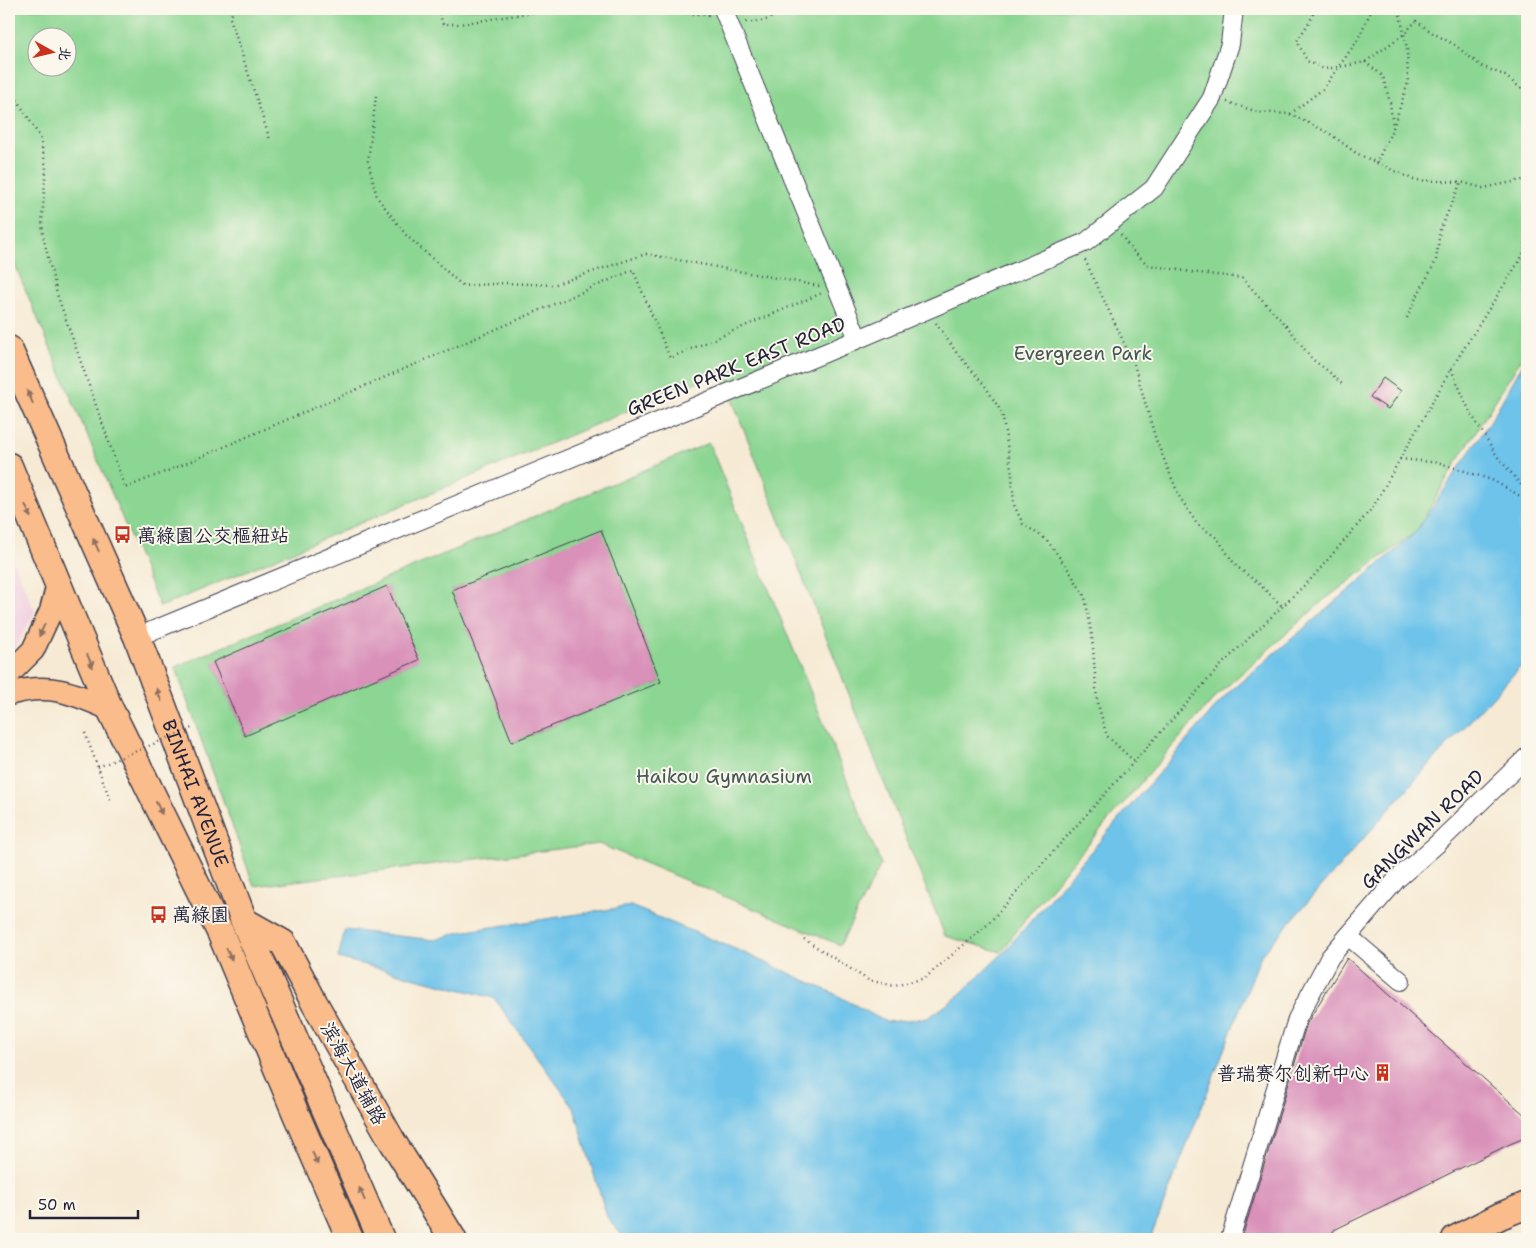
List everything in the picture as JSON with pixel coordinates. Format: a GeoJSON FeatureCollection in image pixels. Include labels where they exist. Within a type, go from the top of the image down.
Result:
{"type":"FeatureCollection","features":[{"type":"Feature","properties":{"kind":"highway","name":"BINHAI AVENUE"},"geometry":{"type":"LineString","coordinates":[[9,349],[137,637],[244,921],[381,1239]]}},
{"type":"Feature","properties":{"kind":"highway","name":"BINHAI AVENUE"},"geometry":{"type":"LineString","coordinates":[[9,466],[110,709],[220,932],[350,1239]]}},
{"type":"Feature","properties":{"kind":"highway"},"geometry":{"type":"LineString","coordinates":[[244,921],[277,958],[297,1002],[431,1235]]}},
{"type":"Feature","properties":{"kind":"highway","name":"滨海大道辅路"},"geometry":{"type":"LineString","coordinates":[[244,921],[283,943],[391,1139],[453,1239]]}},
{"type":"Feature","properties":{"kind":"highway"},"geometry":{"type":"LineString","coordinates":[[1455,1239],[1500,1216],[1527,1205]]}},
{"type":"Feature","properties":{"kind":"highway"},"geometry":{"type":"LineString","coordinates":[[1494,1239],[1527,1224]]}},
{"type":"Feature","properties":{"kind":"main road"},"geometry":{"type":"LineString","coordinates":[[9,674],[33,650],[51,611],[58,584]]}},
{"type":"Feature","properties":{"kind":"main road"},"geometry":{"type":"LineString","coordinates":[[9,694],[49,688],[75,694],[110,709]]}},
{"type":"Feature","properties":{"kind":"street"},"geometry":{"type":"LineString","coordinates":[[723,9],[858,339]]}},
{"type":"Feature","properties":{"kind":"street","name":"GREEN PARK EAST ROAD"},"geometry":{"type":"LineString","coordinates":[[137,637],[858,339],[1086,242],[1154,188],[1212,98],[1230,44],[1234,9]]}},
{"type":"Feature","properties":{"kind":"street","name":"GANGWAN ROAD"},"geometry":{"type":"LineString","coordinates":[[1230,1239],[1297,1019],[1330,958],[1396,879],[1437,844],[1527,757]]}},
{"type":"Feature","properties":{"kind":"street"},"geometry":{"type":"LineString","coordinates":[[1348,936],[1401,981]]}},
{"type":"Feature","properties":{"kind":"path"},"geometry":{"type":"LineString","coordinates":[[234,9],[230,18],[270,140]]}},
{"type":"Feature","properties":{"kind":"path"},"geometry":{"type":"LineString","coordinates":[[438,9],[443,24],[460,24],[553,9]]}},
{"type":"Feature","properties":{"kind":"path"},"geometry":{"type":"LineString","coordinates":[[1313,9],[1312,16],[1297,41],[1307,61],[1324,69],[1365,62],[1404,34],[1416,21],[1433,33],[1455,44],[1481,66],[1504,75],[1527,93]]}},
{"type":"Feature","properties":{"kind":"path"},"geometry":{"type":"LineString","coordinates":[[1290,114],[1323,89],[1357,41],[1372,9]]}},
{"type":"Feature","properties":{"kind":"path"},"geometry":{"type":"LineString","coordinates":[[1376,164],[1393,128],[1408,83],[1407,49],[1400,14],[1397,9]]}},
{"type":"Feature","properties":{"kind":"path"},"geometry":{"type":"LineString","coordinates":[[1365,62],[1383,76],[1390,103],[1393,128]]}},
{"type":"Feature","properties":{"kind":"path"},"geometry":{"type":"LineString","coordinates":[[9,87],[40,137],[46,168],[42,222],[45,246],[57,294],[125,488],[182,466],[633,270],[670,358],[824,293]]}},
{"type":"Feature","properties":{"kind":"path"},"geometry":{"type":"LineString","coordinates":[[376,96],[368,161],[377,197],[406,236],[463,286],[506,283],[553,285],[646,254],[824,287]]}},
{"type":"Feature","properties":{"kind":"path"},"geometry":{"type":"LineString","coordinates":[[1212,98],[1258,112],[1290,114],[1329,133],[1356,153],[1376,164],[1414,180],[1461,182],[1483,188],[1527,179]]}},
{"type":"Feature","properties":{"kind":"path"},"geometry":{"type":"LineString","coordinates":[[1407,318],[1436,261],[1440,230],[1461,182]]}},
{"type":"Feature","properties":{"kind":"path"},"geometry":{"type":"LineString","coordinates":[[1112,221],[1131,249],[1148,265],[1242,278],[1290,330],[1312,359],[1342,384]]}},
{"type":"Feature","properties":{"kind":"path"},"geometry":{"type":"LineString","coordinates":[[804,939],[868,980],[895,986],[925,978],[987,925],[1223,663],[1312,578],[1373,506],[1451,369],[1522,255],[1527,237]]}},
{"type":"Feature","properties":{"kind":"path"},"geometry":{"type":"LineString","coordinates":[[1078,245],[1134,364],[1156,440],[1179,496],[1197,524],[1216,538],[1236,566],[1257,582],[1282,606]]}},
{"type":"Feature","properties":{"kind":"path"},"geometry":{"type":"LineString","coordinates":[[926,310],[956,352],[985,386],[1002,413],[1010,459],[1014,505],[1023,524],[1047,540],[1070,572],[1084,597],[1092,635],[1097,702],[1108,736],[1135,762]]}},
{"type":"Feature","properties":{"kind":"path"},"geometry":{"type":"LineString","coordinates":[[1451,369],[1470,412],[1497,456],[1527,492]]}},
{"type":"Feature","properties":{"kind":"path"},"geometry":{"type":"LineString","coordinates":[[1400,459],[1440,463],[1492,480],[1527,500]]}},
{"type":"Feature","properties":{"kind":"path"},"geometry":{"type":"LineString","coordinates":[[98,767],[192,728]]}},
{"type":"Feature","properties":{"kind":"path"},"geometry":{"type":"LineString","coordinates":[[85,733],[111,802]]}},
{"type":"Feature","properties":{"kind":"shaded area"},"geometry":{"type":"Polygon","coordinates":[[[9,552],[35,611],[9,661],[9,552]]]}},
{"type":"Feature","properties":{"kind":"green space","name":"Evergreen Park"},"geometry":{"type":"Polygon","coordinates":[[[9,9],[1527,9],[1527,350],[1455,465],[1416,532],[1324,600],[1216,696],[1035,907],[1001,952],[945,936],[721,372],[160,607],[9,251],[9,9]]]}},
{"type":"Feature","properties":{"kind":"green space","name":"Haikou Gymnasium"},"geometry":{"type":"Polygon","coordinates":[[[709,443],[881,864],[840,945],[599,844],[254,886],[175,667],[709,443]],[[601,531],[452,590],[513,742],[661,682],[601,531]],[[387,586],[213,663],[245,736],[418,660],[387,586]]]}},
{"type":"Feature","properties":{"kind":"water"},"geometry":{"type":"Polygon","coordinates":[[[1527,357],[1527,660],[1416,779],[1261,955],[1150,1239],[625,1239],[607,1217],[574,1108],[494,998],[338,958],[345,930],[435,940],[460,932],[631,906],[740,951],[833,993],[886,1022],[928,1018],[956,998],[1003,953],[1228,693],[1416,532],[1491,420],[1527,357]]]}},
{"type":"Feature","properties":{"kind":"building"},"geometry":{"type":"Polygon","coordinates":[[[1383,378],[1401,391],[1388,409],[1370,397],[1383,378]]]}},
{"type":"Feature","properties":{"kind":"building"},"geometry":{"type":"Polygon","coordinates":[[[601,530],[661,682],[512,742],[452,590],[601,530]]]}},
{"type":"Feature","properties":{"kind":"building"},"geometry":{"type":"Polygon","coordinates":[[[387,586],[419,660],[245,736],[213,662],[387,586]]]}},
{"type":"Feature","properties":{"kind":"building","name":"普瑞赛尔创新中心"},"geometry":{"type":"Polygon","coordinates":[[[1347,958],[1527,1117],[1527,1137],[1334,1230],[1329,1239],[1242,1239],[1307,1023],[1347,958]]]}},
{"type":"Feature","properties":{"kind":"place","name":"萬綠園公交樞紐站"},"geometry":{"type":"Point","coordinates":[123,535]}},
{"type":"Feature","properties":{"kind":"place","name":"萬綠園"},"geometry":{"type":"Point","coordinates":[158,914]}},
{"type":"Feature","properties":{"kind":"place","name":"普瑞赛尔创新中心"},"geometry":{"type":"Point","coordinates":[1383,1073]}}]}
